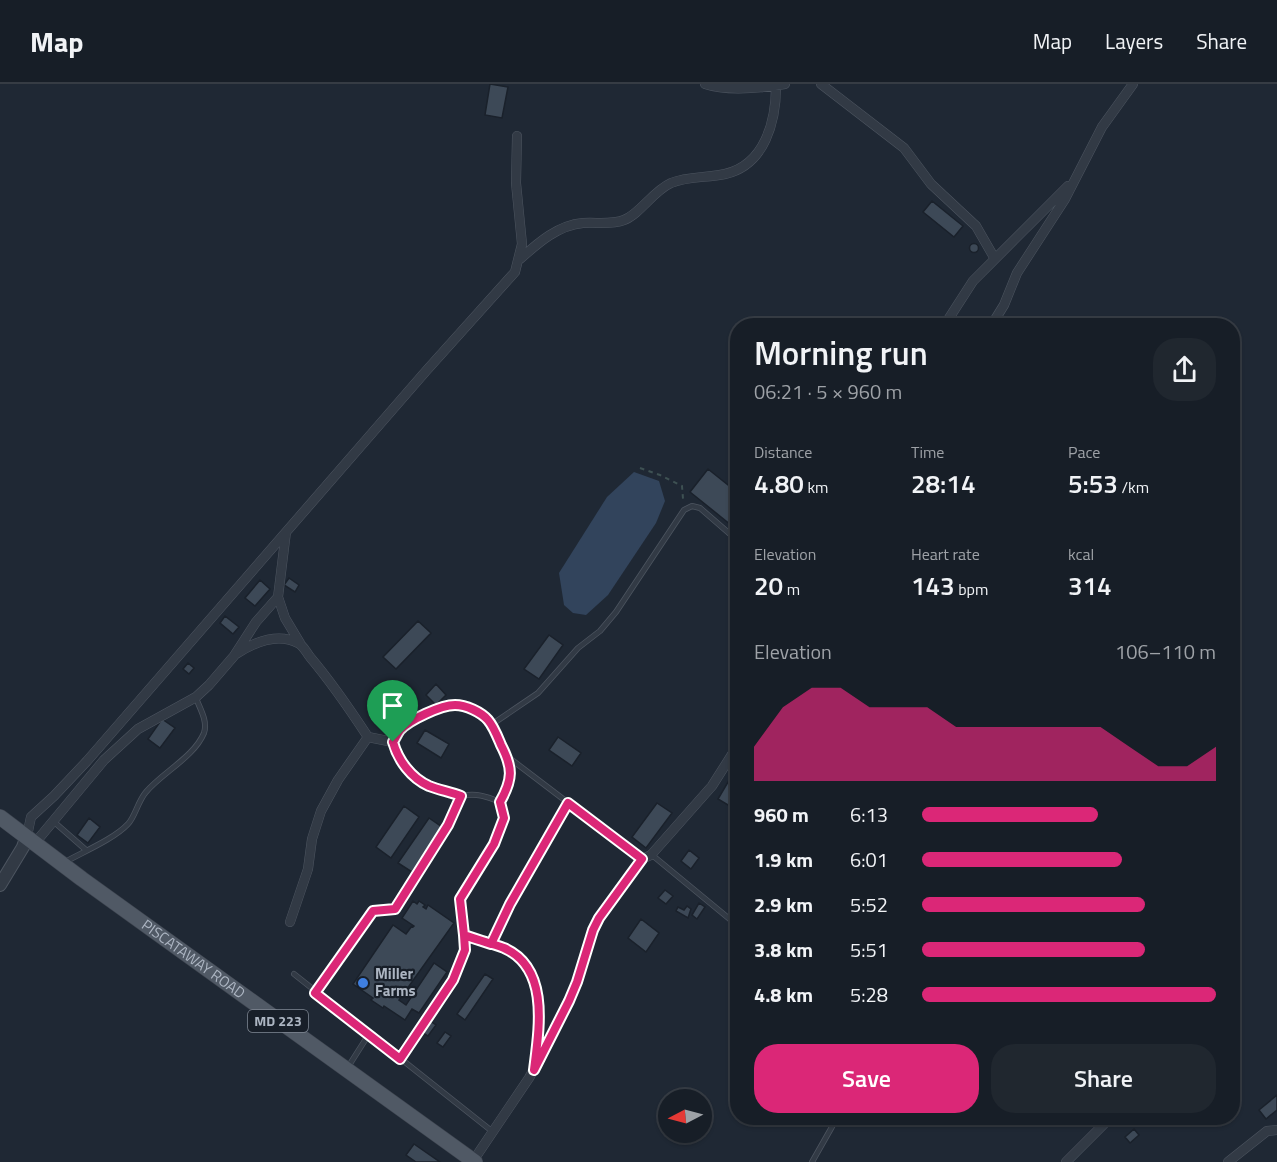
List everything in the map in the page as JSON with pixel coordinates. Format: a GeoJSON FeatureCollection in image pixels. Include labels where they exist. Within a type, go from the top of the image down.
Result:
{"type":"FeatureCollection","features":[{"type":"Feature","properties":{"kind":"main road","name":"PISCATAWAY ROAD"},"geometry":{"type":"LineString","coordinates":[[0,817],[474,1161]]}},
{"type":"Feature","properties":{"kind":"street"},"geometry":{"type":"LineString","coordinates":[[520,259],[540,242],[564,228],[580,223],[624,220],[632,216],[669,184],[728,173],[741,168],[750,161],[768,136],[780,85],[736,87],[705,84]]}},
{"type":"Feature","properties":{"kind":"street"},"geometry":{"type":"LineString","coordinates":[[821,84],[904,148],[931,184],[976,226],[995,259]]}},
{"type":"Feature","properties":{"kind":"street"},"geometry":{"type":"LineString","coordinates":[[996,318],[1017,273],[1076,178],[1102,127],[1133,84]]}},
{"type":"Feature","properties":{"kind":"street"},"geometry":{"type":"LineString","coordinates":[[31,840],[32,817],[87,761],[515,272],[522,244],[516,183],[517,136]]}},
{"type":"Feature","properties":{"kind":"street"},"geometry":{"type":"LineString","coordinates":[[949,318],[973,281],[1076,178]]}},
{"type":"Feature","properties":{"kind":"street"},"geometry":{"type":"LineString","coordinates":[[286,532],[278,597],[285,618],[300,644],[334,685],[368,737],[393,742]]}},
{"type":"Feature","properties":{"kind":"street"},"geometry":{"type":"LineString","coordinates":[[0,885],[31,840],[53,821],[104,760],[138,729],[196,698],[234,656],[250,629],[278,597]]}},
{"type":"Feature","properties":{"kind":"street"},"geometry":{"type":"LineString","coordinates":[[234,656],[249,646],[267,640],[285,639],[300,644]]}},
{"type":"Feature","properties":{"kind":"street"},"geometry":{"type":"LineString","coordinates":[[290,922],[308,869],[312,839],[321,811],[338,780],[368,737]]}},
{"type":"Feature","properties":{"kind":"street"},"geometry":{"type":"LineString","coordinates":[[474,1161],[534,1070],[569,1001],[599,918],[647,857],[712,786],[730,758]]}},
{"type":"Feature","properties":{"kind":"street"},"geometry":{"type":"LineString","coordinates":[[1228,1162],[1272,1130],[1277,1123]]}},
{"type":"Feature","properties":{"kind":"street"},"geometry":{"type":"LineString","coordinates":[[1066,1162],[1103,1125]]}},
{"type":"Feature","properties":{"kind":"lane"},"geometry":{"type":"LineString","coordinates":[[491,725],[538,693],[578,648],[600,631],[616,612],[684,510],[692,506],[700,508],[730,534]]}},
{"type":"Feature","properties":{"kind":"lane"},"geometry":{"type":"LineString","coordinates":[[63,864],[116,834],[129,823],[135,807],[145,792],[198,744],[205,731],[205,720],[196,698]]}},
{"type":"Feature","properties":{"kind":"lane"},"geometry":{"type":"LineString","coordinates":[[400,1059],[453,980],[465,950],[460,899],[494,844],[504,818],[500,802],[511,776],[509,761],[491,725],[488,720],[471,709],[454,705],[442,707],[417,718],[401,729],[393,742],[396,756],[408,770],[428,785],[461,796],[473,794],[487,796],[500,802]]}},
{"type":"Feature","properties":{"kind":"lane"},"geometry":{"type":"LineString","coordinates":[[507,756],[730,920]]}},
{"type":"Feature","properties":{"kind":"lane"},"geometry":{"type":"LineString","coordinates":[[315,993],[373,911],[395,909],[448,825],[461,796]]}},
{"type":"Feature","properties":{"kind":"lane"},"geometry":{"type":"LineString","coordinates":[[491,944],[510,904],[568,803]]}},
{"type":"Feature","properties":{"kind":"lane"},"geometry":{"type":"LineString","coordinates":[[53,821],[86,850]]}},
{"type":"Feature","properties":{"kind":"lane"},"geometry":{"type":"LineString","coordinates":[[464,935],[505,948],[522,960],[536,982],[539,1026],[534,1070]]}},
{"type":"Feature","properties":{"kind":"lane"},"geometry":{"type":"LineString","coordinates":[[294,974],[315,993],[493,1132]]}},
{"type":"Feature","properties":{"kind":"lane"},"geometry":{"type":"LineString","coordinates":[[346,1070],[369,1034]]}},
{"type":"Feature","properties":{"kind":"lane"},"geometry":{"type":"LineString","coordinates":[[812,1162],[833,1125]]}},
{"type":"Feature","properties":{"kind":"path"},"geometry":{"type":"LineString","coordinates":[[640,468],[682,486],[683,499],[692,506]]}},
{"type":"Feature","properties":{"kind":"water"},"geometry":{"type":"Polygon","coordinates":[[[634,472],[659,481],[665,501],[656,523],[608,595],[586,615],[573,613],[564,605],[559,573],[607,497],[634,472]]]}},
{"type":"Feature","properties":{"kind":"building"},"geometry":{"type":"Polygon","coordinates":[[[490,84],[508,87],[502,118],[485,115],[490,84]]]}},
{"type":"Feature","properties":{"kind":"building"},"geometry":{"type":"Polygon","coordinates":[[[932,201],[963,226],[954,237],[923,212],[932,201]]]}},
{"type":"Feature","properties":{"kind":"building"},"geometry":{"type":"Polygon","coordinates":[[[974,243],[979,248],[974,253],[969,248],[974,243]]]}},
{"type":"Feature","properties":{"kind":"building"},"geometry":{"type":"Polygon","coordinates":[[[708,469],[730,487],[730,524],[690,492],[708,469]]]}},
{"type":"Feature","properties":{"kind":"building"},"geometry":{"type":"Polygon","coordinates":[[[289,578],[299,585],[295,592],[284,585],[289,578]]]}},
{"type":"Feature","properties":{"kind":"building"},"geometry":{"type":"Polygon","coordinates":[[[260,580],[270,589],[255,606],[245,598],[260,580]]]}},
{"type":"Feature","properties":{"kind":"building"},"geometry":{"type":"Polygon","coordinates":[[[225,616],[239,627],[233,634],[220,623],[225,616]]]}},
{"type":"Feature","properties":{"kind":"building"},"geometry":{"type":"Polygon","coordinates":[[[418,621],[431,633],[396,669],[383,657],[418,621]]]}},
{"type":"Feature","properties":{"kind":"building"},"geometry":{"type":"Polygon","coordinates":[[[549,635],[563,645],[539,679],[524,669],[549,635]]]}},
{"type":"Feature","properties":{"kind":"building"},"geometry":{"type":"Polygon","coordinates":[[[188,663],[194,668],[189,674],[183,669],[188,663]]]}},
{"type":"Feature","properties":{"kind":"building"},"geometry":{"type":"Polygon","coordinates":[[[436,684],[446,695],[436,705],[426,695],[436,684]]]}},
{"type":"Feature","properties":{"kind":"building"},"geometry":{"type":"Polygon","coordinates":[[[162,719],[175,728],[160,748],[148,739],[162,719]]]}},
{"type":"Feature","properties":{"kind":"building"},"geometry":{"type":"Polygon","coordinates":[[[425,730],[449,744],[441,758],[417,743],[425,730]]]}},
{"type":"Feature","properties":{"kind":"building"},"geometry":{"type":"Polygon","coordinates":[[[558,737],[581,753],[572,766],[549,750],[558,737]]]}},
{"type":"Feature","properties":{"kind":"building"},"geometry":{"type":"Polygon","coordinates":[[[730,779],[730,806],[718,799],[730,779]]]}},
{"type":"Feature","properties":{"kind":"building"},"geometry":{"type":"Polygon","coordinates":[[[657,803],[672,813],[646,848],[632,837],[657,803]]]}},
{"type":"Feature","properties":{"kind":"building"},"geometry":{"type":"Polygon","coordinates":[[[404,806],[419,817],[391,858],[376,847],[404,806]]]}},
{"type":"Feature","properties":{"kind":"building"},"geometry":{"type":"Polygon","coordinates":[[[89,818],[100,827],[88,843],[77,835],[89,818]]]}},
{"type":"Feature","properties":{"kind":"building"},"geometry":{"type":"Polygon","coordinates":[[[429,818],[442,827],[412,872],[398,863],[429,818]]]}},
{"type":"Feature","properties":{"kind":"building"},"geometry":{"type":"Polygon","coordinates":[[[689,850],[699,858],[691,869],[681,861],[689,850]]]}},
{"type":"Feature","properties":{"kind":"building"},"geometry":{"type":"Polygon","coordinates":[[[665,890],[673,896],[666,904],[658,898],[665,890]]]}},
{"type":"Feature","properties":{"kind":"building"},"geometry":{"type":"Polygon","coordinates":[[[413,901],[417,904],[419,901],[425,905],[423,907],[426,909],[428,905],[454,923],[399,1000],[406,1005],[434,963],[447,972],[419,1013],[412,1009],[405,1020],[371,1000],[373,998],[353,984],[393,925],[406,934],[414,926],[402,918],[413,901]]]}},
{"type":"Feature","properties":{"kind":"building"},"geometry":{"type":"Polygon","coordinates":[[[699,903],[705,907],[697,919],[692,915],[699,903]]]}},
{"type":"Feature","properties":{"kind":"building"},"geometry":{"type":"Polygon","coordinates":[[[687,906],[691,909],[688,918],[676,911],[678,907],[684,910],[687,906]]]}},
{"type":"Feature","properties":{"kind":"building"},"geometry":{"type":"Polygon","coordinates":[[[641,919],[659,933],[646,952],[628,938],[641,919]]]}},
{"type":"Feature","properties":{"kind":"building"},"geometry":{"type":"Polygon","coordinates":[[[485,974],[493,979],[465,1020],[457,1014],[485,974]]]}},
{"type":"Feature","properties":{"kind":"building"},"geometry":{"type":"Polygon","coordinates":[[[430,1021],[436,1025],[428,1036],[422,1032],[430,1021]]]}},
{"type":"Feature","properties":{"kind":"building"},"geometry":{"type":"Polygon","coordinates":[[[445,1032],[451,1036],[443,1047],[437,1043],[445,1032]]]}},
{"type":"Feature","properties":{"kind":"building"},"geometry":{"type":"Polygon","coordinates":[[[1277,1095],[1277,1110],[1266,1119],[1259,1110],[1277,1095]]]}},
{"type":"Feature","properties":{"kind":"building"},"geometry":{"type":"Polygon","coordinates":[[[1134,1129],[1139,1135],[1130,1143],[1125,1137],[1134,1129]]]}},
{"type":"Feature","properties":{"kind":"building"},"geometry":{"type":"Polygon","coordinates":[[[414,1144],[440,1162],[416,1162],[406,1155],[414,1144]]]}},
{"type":"Feature","properties":{"kind":"place","name":"Miller Farms"},"geometry":{"type":"Point","coordinates":[363,983]}},
{"type":"Feature","properties":{"kind":"route"},"geometry":{"type":"LineString","coordinates":[[393,742],[396,756],[408,770],[428,785],[461,796],[448,825],[395,909],[373,911],[315,993],[400,1059],[453,980],[465,950],[464,935],[491,944],[510,904],[568,803],[642,859],[635,872],[612,898],[599,918],[569,1001],[534,1070],[539,1026],[536,982],[522,960],[505,948],[464,935],[461,916],[460,899],[494,844],[504,818],[500,802],[511,776],[509,761],[488,720],[471,709],[454,705],[442,707],[417,718],[401,729],[393,742]]}}]}
